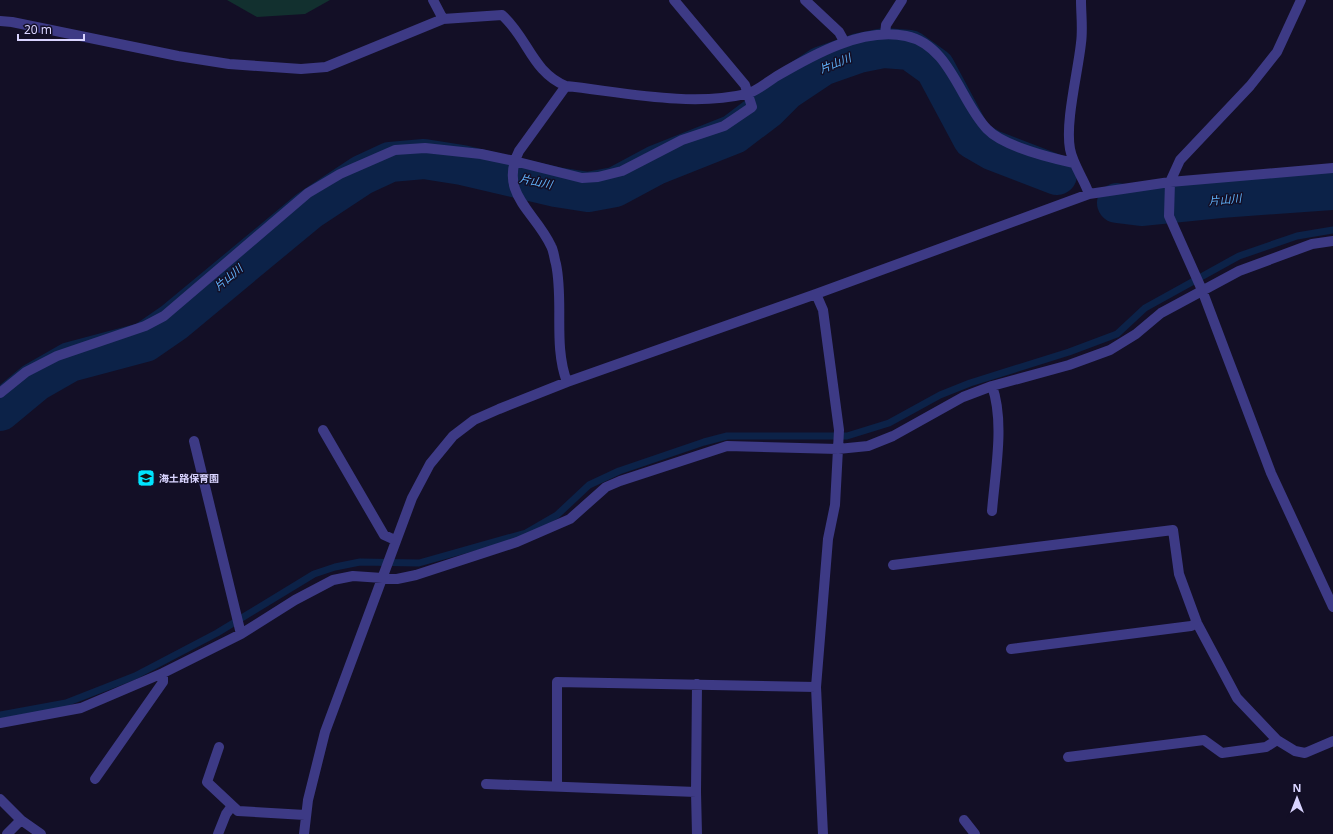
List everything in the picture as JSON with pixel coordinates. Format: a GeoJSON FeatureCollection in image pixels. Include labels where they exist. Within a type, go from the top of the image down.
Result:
{"type":"FeatureCollection","features":[{"type":"Feature","properties":{"kind":"street"},"geometry":{"type":"LineString","coordinates":[[433,0],[443,19]]}},
{"type":"Feature","properties":{"kind":"street"},"geometry":{"type":"LineString","coordinates":[[0,393],[26,372],[57,356],[145,326],[164,316],[308,193],[340,174],[395,150],[425,148],[582,178],[598,177],[622,171],[682,140],[724,126],[752,107],[745,85],[674,0]]}},
{"type":"Feature","properties":{"kind":"street"},"geometry":{"type":"LineString","coordinates":[[805,0],[839,32],[844,42]]}},
{"type":"Feature","properties":{"kind":"street"},"geometry":{"type":"LineString","coordinates":[[885,34],[886,25],[902,0]]}},
{"type":"Feature","properties":{"kind":"street"},"geometry":{"type":"LineString","coordinates":[[1081,0],[1081,41],[1069,131],[1070,149],[1074,163],[1084,180],[1089,194]]}},
{"type":"Feature","properties":{"kind":"street"},"geometry":{"type":"LineString","coordinates":[[1301,0],[1277,52],[1250,86],[1180,160],[1170,182],[1169,216],[1202,290],[1271,473],[1333,607]]}},
{"type":"Feature","properties":{"kind":"street"},"geometry":{"type":"LineString","coordinates":[[0,21],[33,26],[178,56],[229,64],[301,69],[326,67],[443,19],[502,15],[513,25],[543,72],[556,82],[566,86],[675,98],[709,100],[748,94],[777,76],[844,42],[885,34],[907,36],[928,46],[945,63],[988,130],[1005,141],[1056,159],[1074,163]]}},
{"type":"Feature","properties":{"kind":"street"},"geometry":{"type":"LineString","coordinates":[[566,86],[519,151],[514,164],[512,182],[516,193],[552,246],[559,280],[560,334],[564,374],[567,382]]}},
{"type":"Feature","properties":{"kind":"street"},"geometry":{"type":"LineString","coordinates":[[304,834],[315,767],[325,732],[381,577],[412,498],[430,464],[454,436],[474,420],[567,382],[816,294],[1089,194],[1170,182],[1333,168]]}},
{"type":"Feature","properties":{"kind":"street"},"geometry":{"type":"LineString","coordinates":[[0,723],[81,708],[163,673],[241,634],[295,600],[333,580],[353,576],[397,579],[416,575],[517,542],[570,520],[606,488],[620,480],[710,450],[726,446],[838,448],[868,446],[894,436],[963,397],[992,386],[1069,365],[1110,350],[1136,334],[1161,313],[1239,271],[1312,244],[1333,241]]}},
{"type":"Feature","properties":{"kind":"street"},"geometry":{"type":"LineString","coordinates":[[816,294],[823,310],[839,430],[835,505],[828,539],[816,687],[823,834]]}},
{"type":"Feature","properties":{"kind":"street"},"geometry":{"type":"LineString","coordinates":[[992,386],[997,400],[998,432],[992,511]]}},
{"type":"Feature","properties":{"kind":"street"},"geometry":{"type":"LineString","coordinates":[[323,430],[384,535],[395,540]]}},
{"type":"Feature","properties":{"kind":"street"},"geometry":{"type":"LineString","coordinates":[[194,441],[241,634]]}},
{"type":"Feature","properties":{"kind":"street"},"geometry":{"type":"LineString","coordinates":[[894,566],[1173,530],[1179,574],[1197,623],[1237,698],[1277,740],[1295,751],[1305,753],[1333,741]]}},
{"type":"Feature","properties":{"kind":"street"},"geometry":{"type":"LineString","coordinates":[[1011,649],[1191,626],[1197,623]]}},
{"type":"Feature","properties":{"kind":"street"},"geometry":{"type":"LineString","coordinates":[[95,780],[163,682],[163,673]]}},
{"type":"Feature","properties":{"kind":"street"},"geometry":{"type":"LineString","coordinates":[[557,786],[557,682],[816,687]]}},
{"type":"Feature","properties":{"kind":"street"},"geometry":{"type":"LineString","coordinates":[[697,834],[696,792],[698,684]]}},
{"type":"Feature","properties":{"kind":"street"},"geometry":{"type":"LineString","coordinates":[[1068,757],[1204,740],[1222,753],[1266,747],[1277,740]]}},
{"type":"Feature","properties":{"kind":"street"},"geometry":{"type":"LineString","coordinates":[[219,747],[207,782],[238,811],[306,816]]}},
{"type":"Feature","properties":{"kind":"street"},"geometry":{"type":"LineString","coordinates":[[486,784],[696,792]]}},
{"type":"Feature","properties":{"kind":"street"},"geometry":{"type":"LineString","coordinates":[[0,799],[21,820],[41,834]]}},
{"type":"Feature","properties":{"kind":"street"},"geometry":{"type":"LineString","coordinates":[[218,834],[226,814],[232,806]]}},
{"type":"Feature","properties":{"kind":"street"},"geometry":{"type":"LineString","coordinates":[[7,834],[21,820]]}},
{"type":"Feature","properties":{"kind":"street"},"geometry":{"type":"LineString","coordinates":[[964,820],[975,834]]}},
{"type":"Feature","properties":{"kind":"green space"},"geometry":{"type":"Polygon","coordinates":[[[227,0],[330,0],[305,14],[257,17],[227,0]]]}},
{"type":"Feature","properties":{"kind":"waterway","name":"片山川"},"geometry":{"type":"LineString","coordinates":[[0,411],[35,382],[70,362],[145,342],[174,322],[309,210],[362,175],[390,162],[424,159],[462,165],[556,187],[588,192],[615,187],[656,165],[734,134],[767,109],[786,90],[822,66],[859,53],[884,48],[910,50],[935,68],[973,139],[992,150],[1057,175]]}},
{"type":"Feature","properties":{"kind":"waterway","name":"片山川"},"geometry":{"type":"LineString","coordinates":[[1117,203],[1141,206],[1220,198],[1333,190]]}},
{"type":"Feature","properties":{"kind":"waterway"},"geometry":{"type":"LineString","coordinates":[[0,715],[66,703],[135,676],[217,633],[314,574],[335,567],[360,562],[419,563],[526,533],[557,515],[589,485],[619,471],[704,442],[727,436],[847,436],[889,423],[940,395],[970,383],[1069,352],[1117,334],[1145,308],[1239,256],[1297,236],[1333,230]]}},
{"type":"Feature","properties":{"kind":"place","name":"海土路保育園"},"geometry":{"type":"Point","coordinates":[146,478]}}]}
